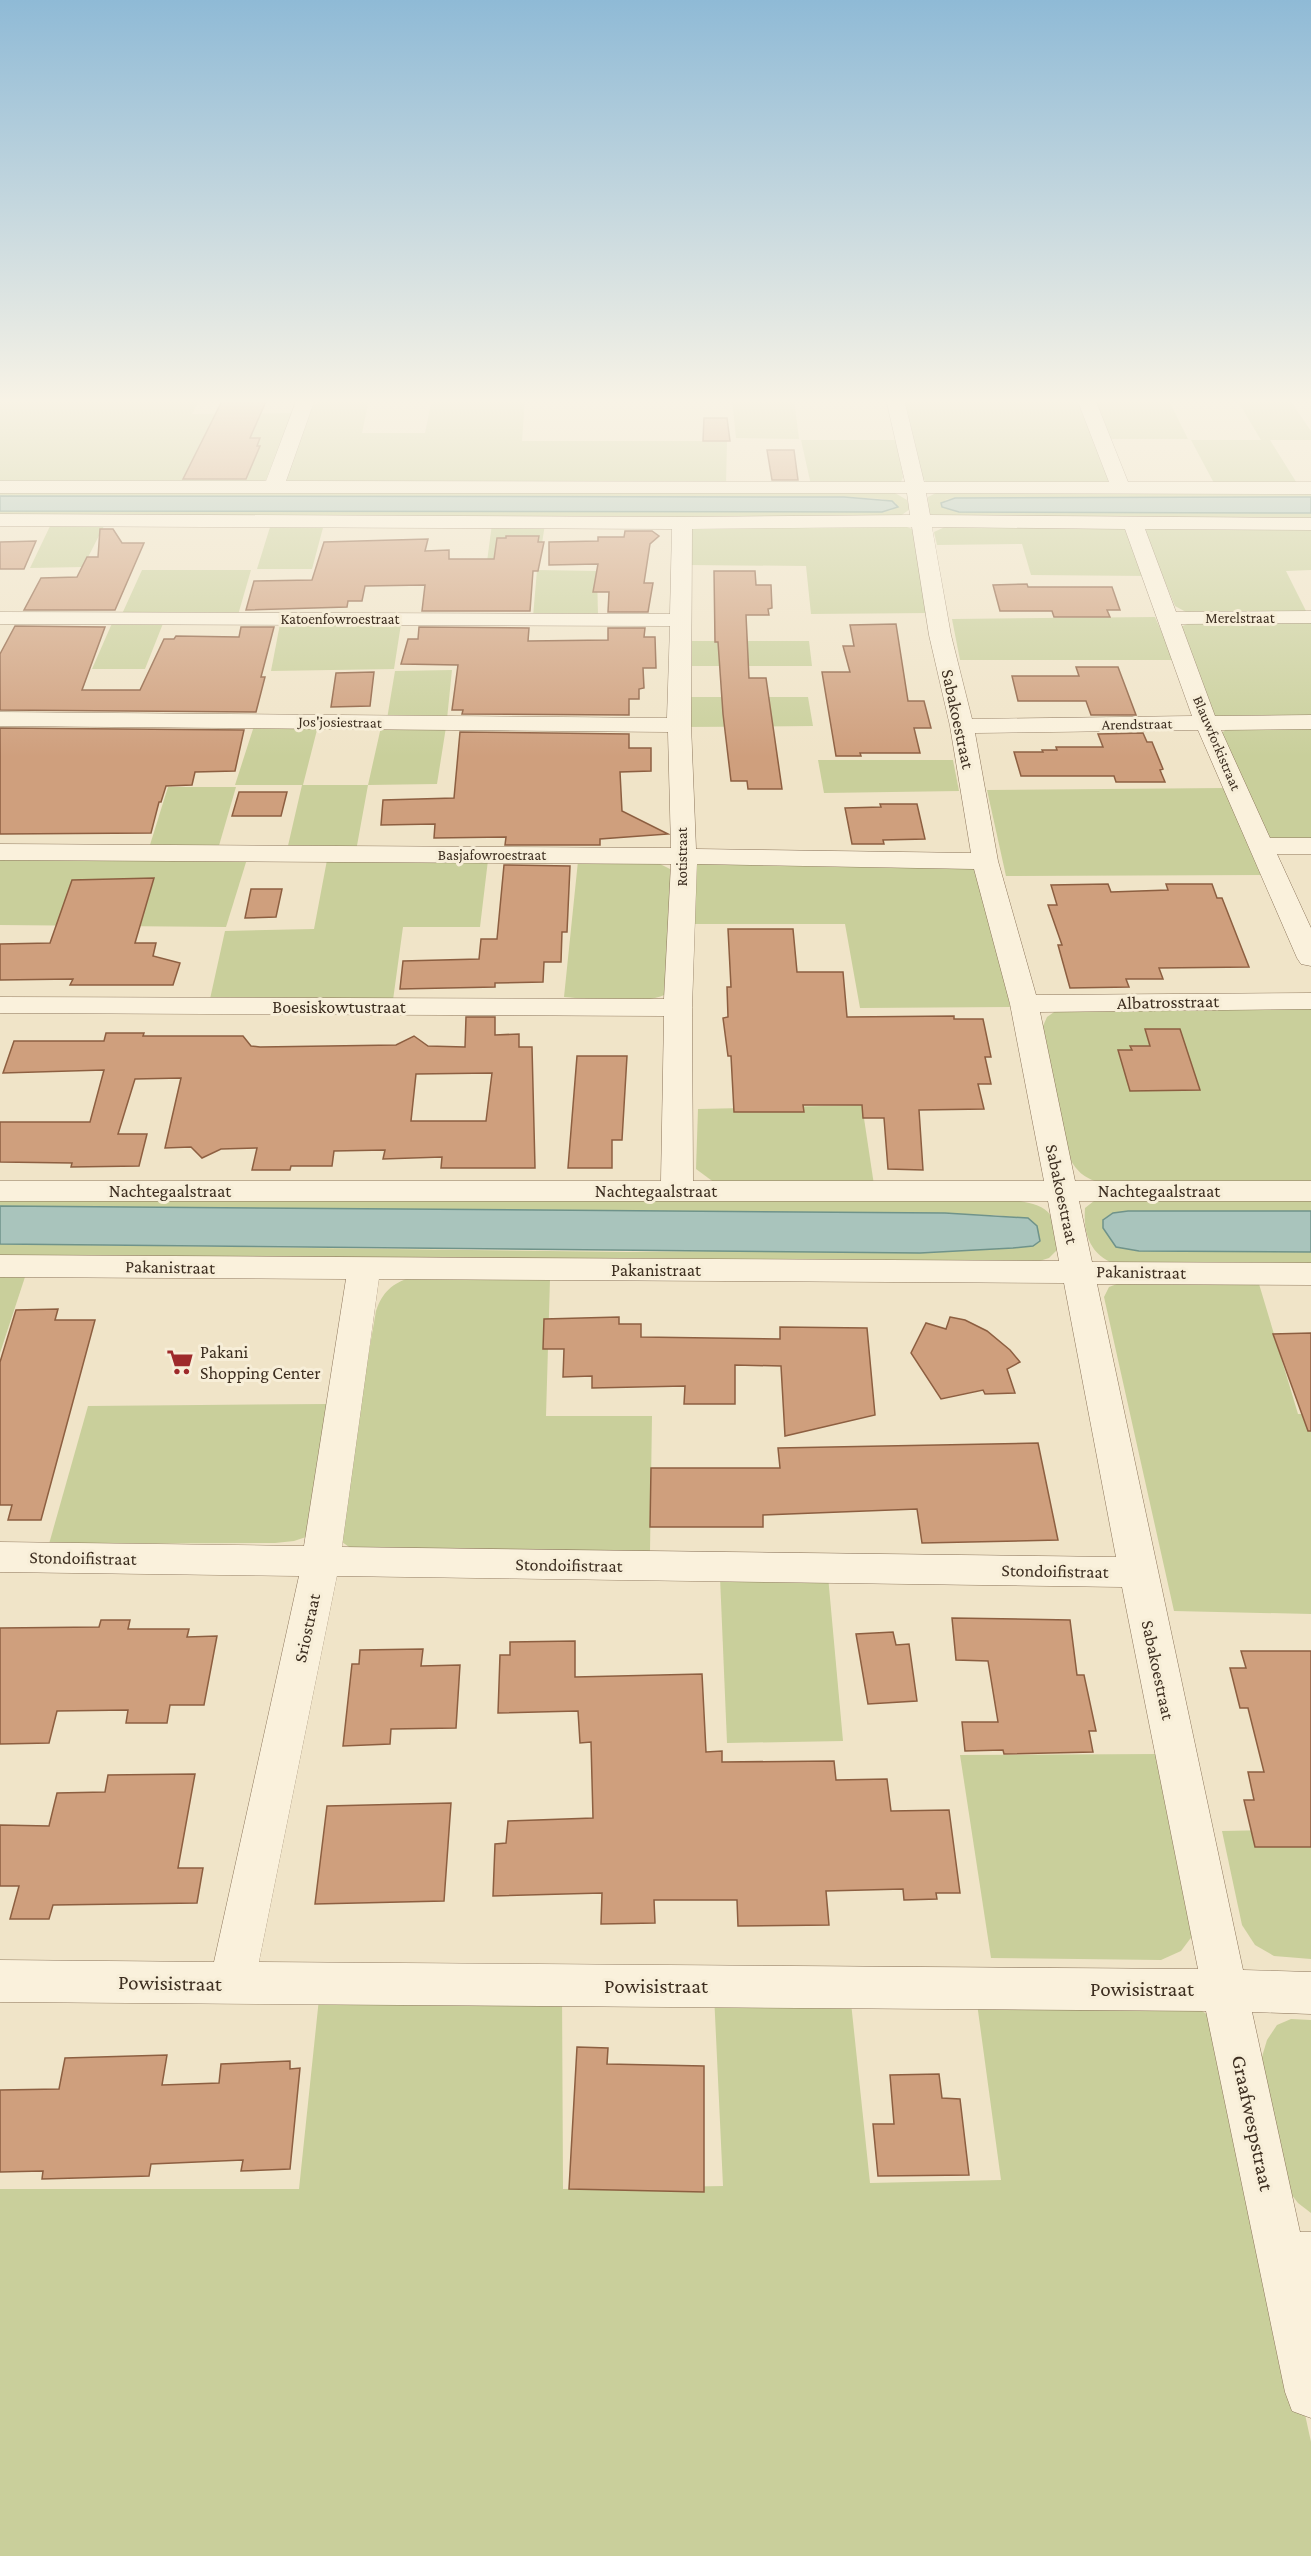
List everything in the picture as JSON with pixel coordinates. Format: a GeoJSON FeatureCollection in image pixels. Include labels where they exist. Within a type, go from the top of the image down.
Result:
{"type":"FeatureCollection","features":[{"type":"Feature","properties":{"kind":"street"},"geometry":{"type":"LineString","coordinates":[[0,520],[681,523],[922,521],[1311,524]]}},
{"type":"Feature","properties":{"kind":"street","name":"Sabakoestraat"},"geometry":{"type":"LineString","coordinates":[[922,521],[940,635],[962,726],[985,861],[1024,1004],[1225,1990]]}},
{"type":"Feature","properties":{"kind":"street","name":"Rotistraat"},"geometry":{"type":"LineString","coordinates":[[677,1191],[678,1008],[684,856],[679,725],[681,523]]}},
{"type":"Feature","properties":{"kind":"street","name":"Blauwforkistraat"},"geometry":{"type":"LineString","coordinates":[[1133,524],[1206,723],[1311,958]]}},
{"type":"Feature","properties":{"kind":"street","name":"Merelstraat"},"geometry":{"type":"LineString","coordinates":[[1169,618],[1311,617]]}},
{"type":"Feature","properties":{"kind":"street","name":"Katoenfowroestraat"},"geometry":{"type":"LineString","coordinates":[[0,618],[680,620]]}},
{"type":"Feature","properties":{"kind":"street","name":"Jos'josiestraat"},"geometry":{"type":"LineString","coordinates":[[0,719],[679,725]]}},
{"type":"Feature","properties":{"kind":"street","name":"Arendstraat"},"geometry":{"type":"LineString","coordinates":[[962,726],[1311,722]]}},
{"type":"Feature","properties":{"kind":"street"},"geometry":{"type":"LineString","coordinates":[[1261,846],[1311,846]]}},
{"type":"Feature","properties":{"kind":"street","name":"Basjafowroestraat"},"geometry":{"type":"LineString","coordinates":[[0,852],[684,856],[985,861]]}},
{"type":"Feature","properties":{"kind":"street","name":"Albatrosstraat"},"geometry":{"type":"LineString","coordinates":[[1024,1004],[1311,1001]]}},
{"type":"Feature","properties":{"kind":"street","name":"Boesiskowtustraat"},"geometry":{"type":"LineString","coordinates":[[0,1005],[678,1008]]}},
{"type":"Feature","properties":{"kind":"street","name":"Nachtegaalstraat"},"geometry":{"type":"LineString","coordinates":[[0,1191],[1311,1191]]}},
{"type":"Feature","properties":{"kind":"street","name":"Pakanistraat"},"geometry":{"type":"LineString","coordinates":[[0,1266],[1311,1274]]}},
{"type":"Feature","properties":{"kind":"street","name":"Sriostraat"},"geometry":{"type":"LineString","coordinates":[[232,1984],[321,1562],[364,1269]]}},
{"type":"Feature","properties":{"kind":"street","name":"Stondoifistraat"},"geometry":{"type":"LineString","coordinates":[[0,1557],[1138,1572]]}},
{"type":"Feature","properties":{"kind":"street","name":"Powisistraat"},"geometry":{"type":"LineString","coordinates":[[0,1980],[232,1984],[1225,1990],[1311,1993]]}},
{"type":"Feature","properties":{"kind":"street","name":"Graafwespstraat"},"geometry":{"type":"LineString","coordinates":[[1225,1990],[1296,2257],[1311,2392]]}},
{"type":"Feature","properties":{"kind":"green space"},"geometry":{"type":"Polygon","coordinates":[[[1105,518],[1311,518],[1311,521],[1105,518]]]}},
{"type":"Feature","properties":{"kind":"green space"},"geometry":{"type":"Polygon","coordinates":[[[52,522],[106,522],[83,567],[30,568],[52,522]]]}},
{"type":"Feature","properties":{"kind":"green space"},"geometry":{"type":"Polygon","coordinates":[[[271,524],[324,524],[312,569],[257,569],[271,524]]]}},
{"type":"Feature","properties":{"kind":"green space"},"geometry":{"type":"Polygon","coordinates":[[[492,524],[545,524],[538,569],[486,569],[492,524]]]}},
{"type":"Feature","properties":{"kind":"green space"},"geometry":{"type":"Polygon","coordinates":[[[899,524],[912,529],[930,613],[811,614],[806,566],[689,565],[691,528],[899,524]]]}},
{"type":"Feature","properties":{"kind":"green space"},"geometry":{"type":"Polygon","coordinates":[[[947,526],[1115,527],[1127,530],[1148,576],[1031,575],[1022,544],[937,545],[934,532],[947,526]]]}},
{"type":"Feature","properties":{"kind":"green space"},"geometry":{"type":"Polygon","coordinates":[[[1152,526],[1311,526],[1311,570],[1286,571],[1307,613],[1186,612],[1175,606],[1144,531],[1152,526]]]}},
{"type":"Feature","properties":{"kind":"green space"},"geometry":{"type":"Polygon","coordinates":[[[142,570],[251,570],[238,615],[122,614],[142,570]]]}},
{"type":"Feature","properties":{"kind":"green space"},"geometry":{"type":"Polygon","coordinates":[[[537,570],[597,571],[598,616],[533,617],[537,570]]]}},
{"type":"Feature","properties":{"kind":"green space"},"geometry":{"type":"Polygon","coordinates":[[[1155,617],[1174,660],[960,660],[952,619],[1155,617]]]}},
{"type":"Feature","properties":{"kind":"green space"},"geometry":{"type":"Polygon","coordinates":[[[113,621],[164,621],[145,669],[92,669],[113,621]]]}},
{"type":"Feature","properties":{"kind":"green space"},"geometry":{"type":"Polygon","coordinates":[[[1311,622],[1311,720],[1220,718],[1211,714],[1180,627],[1190,623],[1311,622]]]}},
{"type":"Feature","properties":{"kind":"green space"},"geometry":{"type":"Polygon","coordinates":[[[280,624],[401,624],[394,669],[271,671],[280,624]]]}},
{"type":"Feature","properties":{"kind":"green space"},"geometry":{"type":"Polygon","coordinates":[[[692,641],[809,641],[812,666],[692,666],[692,641]]]}},
{"type":"Feature","properties":{"kind":"green space"},"geometry":{"type":"Polygon","coordinates":[[[452,670],[447,719],[387,719],[395,671],[452,670]]]}},
{"type":"Feature","properties":{"kind":"green space"},"geometry":{"type":"Polygon","coordinates":[[[683,697],[808,697],[813,726],[683,727],[683,697]]]}},
{"type":"Feature","properties":{"kind":"green space"},"geometry":{"type":"Polygon","coordinates":[[[1311,725],[1311,842],[1280,841],[1269,837],[1219,735],[1228,728],[1311,725]]]}},
{"type":"Feature","properties":{"kind":"green space"},"geometry":{"type":"Polygon","coordinates":[[[254,726],[318,726],[303,785],[368,785],[356,851],[287,850],[302,785],[235,785],[254,726]]]}},
{"type":"Feature","properties":{"kind":"green space"},"geometry":{"type":"Polygon","coordinates":[[[381,727],[446,727],[437,784],[368,785],[381,727]]]}},
{"type":"Feature","properties":{"kind":"green space"},"geometry":{"type":"Polygon","coordinates":[[[818,760],[953,760],[959,791],[824,793],[818,760]]]}},
{"type":"Feature","properties":{"kind":"green space"},"geometry":{"type":"Polygon","coordinates":[[[168,787],[236,787],[218,849],[149,848],[168,787]]]}},
{"type":"Feature","properties":{"kind":"green space"},"geometry":{"type":"Polygon","coordinates":[[[1225,788],[1261,875],[1006,876],[987,790],[1225,788]]]}},
{"type":"Feature","properties":{"kind":"green space"},"geometry":{"type":"Polygon","coordinates":[[[0,857],[247,859],[226,927],[0,925],[0,857]]]}},
{"type":"Feature","properties":{"kind":"green space"},"geometry":{"type":"Polygon","coordinates":[[[327,860],[488,860],[480,927],[403,927],[393,1000],[210,999],[225,931],[314,929],[327,860]]]}},
{"type":"Feature","properties":{"kind":"green space"},"geometry":{"type":"Polygon","coordinates":[[[578,861],[660,864],[676,872],[670,992],[647,1000],[633,1001],[564,997],[578,861]]]}},
{"type":"Feature","properties":{"kind":"green space"},"geometry":{"type":"Polygon","coordinates":[[[707,862],[975,868],[987,880],[1010,1007],[860,1008],[845,924],[692,924],[696,865],[707,862]]]}},
{"type":"Feature","properties":{"kind":"green space"},"geometry":{"type":"Polygon","coordinates":[[[1311,1006],[1311,1184],[1106,1184],[1085,1176],[1073,1165],[1043,1026],[1047,1017],[1057,1010],[1311,1006]]]}},
{"type":"Feature","properties":{"kind":"green space"},"geometry":{"type":"Polygon","coordinates":[[[862,1105],[874,1185],[715,1183],[696,1169],[698,1109],[862,1105]]]}},
{"type":"Feature","properties":{"kind":"green space"},"geometry":{"type":"Polygon","coordinates":[[[1311,1196],[1311,1211],[1128,1211],[1113,1213],[1103,1219],[1103,1228],[1116,1247],[1139,1251],[1311,1252],[1311,1266],[1120,1266],[1102,1257],[1096,1251],[1086,1228],[1085,1208],[1094,1201],[1311,1196]]]}},
{"type":"Feature","properties":{"kind":"green space"},"geometry":{"type":"Polygon","coordinates":[[[0,1198],[1015,1200],[1037,1205],[1050,1214],[1055,1228],[1057,1250],[1049,1258],[1030,1264],[0,1260],[0,1244],[627,1252],[1033,1246],[1028,1219],[995,1215],[0,1206],[0,1198]]]}},
{"type":"Feature","properties":{"kind":"green space"},"geometry":{"type":"Polygon","coordinates":[[[0,1277],[25,1277],[0,1353],[0,1277]]]}},
{"type":"Feature","properties":{"kind":"green space"},"geometry":{"type":"Polygon","coordinates":[[[411,1277],[550,1279],[546,1416],[652,1416],[650,1552],[352,1549],[342,1542],[338,1530],[376,1311],[389,1289],[398,1282],[411,1277]]]}},
{"type":"Feature","properties":{"kind":"green space"},"geometry":{"type":"Polygon","coordinates":[[[1122,1282],[1259,1284],[1298,1414],[1311,1414],[1311,1614],[1174,1611],[1104,1297],[1109,1287],[1122,1282]]]}},
{"type":"Feature","properties":{"kind":"green space"},"geometry":{"type":"Polygon","coordinates":[[[328,1404],[312,1535],[294,1541],[275,1543],[49,1544],[88,1406],[328,1404]]]}},
{"type":"Feature","properties":{"kind":"green space"},"geometry":{"type":"Polygon","coordinates":[[[828,1576],[843,1741],[727,1743],[720,1577],[828,1576]]]}},
{"type":"Feature","properties":{"kind":"green space"},"geometry":{"type":"Polygon","coordinates":[[[1159,1754],[1193,1935],[1181,1951],[1161,1960],[991,1958],[960,1755],[1159,1754]]]}},
{"type":"Feature","properties":{"kind":"green space"},"geometry":{"type":"Polygon","coordinates":[[[1311,1829],[1311,1959],[1274,1956],[1255,1945],[1242,1925],[1222,1831],[1311,1829]]]}},
{"type":"Feature","properties":{"kind":"green space"},"geometry":{"type":"Polygon","coordinates":[[[320,1989],[562,1989],[563,2189],[723,2186],[714,1994],[850,1993],[870,2183],[1001,2180],[976,1996],[1191,2004],[1213,2018],[1253,2176],[1311,2442],[1311,2556],[0,2556],[0,2189],[299,2189],[320,1989]]]}},
{"type":"Feature","properties":{"kind":"green space"},"geometry":{"type":"Polygon","coordinates":[[[1291,2019],[1311,2020],[1311,2213],[1298,2203],[1277,2176],[1261,2060],[1267,2040],[1277,2025],[1291,2019]]]}},
{"type":"Feature","properties":{"kind":"water"},"geometry":{"type":"Polygon","coordinates":[[[0,1206],[945,1213],[1028,1218],[1037,1226],[1040,1241],[1033,1246],[1013,1248],[920,1253],[0,1244],[0,1206]]]}},
{"type":"Feature","properties":{"kind":"water"},"geometry":{"type":"Polygon","coordinates":[[[1128,1211],[1311,1211],[1311,1252],[1139,1251],[1116,1247],[1103,1228],[1103,1220],[1113,1213],[1128,1211]]]}},
{"type":"Feature","properties":{"kind":"building"},"geometry":{"type":"Polygon","coordinates":[[[100,529],[113,529],[122,543],[144,543],[115,610],[24,610],[41,578],[77,577],[87,557],[98,557],[100,529]]]}},
{"type":"Feature","properties":{"kind":"building"},"geometry":{"type":"Polygon","coordinates":[[[625,531],[652,531],[659,536],[650,544],[644,583],[653,583],[648,612],[608,612],[609,592],[593,592],[598,564],[549,565],[549,542],[598,541],[598,537],[624,537],[625,531]]]}},
{"type":"Feature","properties":{"kind":"building"},"geometry":{"type":"Polygon","coordinates":[[[506,536],[539,536],[538,542],[544,542],[538,571],[533,571],[530,611],[422,611],[425,585],[365,586],[362,601],[348,601],[347,607],[246,610],[254,581],[312,580],[324,542],[428,539],[425,551],[449,550],[449,559],[494,559],[497,538],[506,538],[506,536]]]}},
{"type":"Feature","properties":{"kind":"building"},"geometry":{"type":"Polygon","coordinates":[[[36,541],[24,569],[0,569],[0,542],[36,541]]]}},
{"type":"Feature","properties":{"kind":"building"},"geometry":{"type":"Polygon","coordinates":[[[714,571],[755,571],[756,585],[771,585],[772,608],[768,609],[769,615],[746,615],[749,678],[766,678],[782,789],[748,789],[747,781],[731,781],[718,642],[715,642],[714,571]]]}},
{"type":"Feature","properties":{"kind":"building"},"geometry":{"type":"Polygon","coordinates":[[[1027,584],[1028,587],[1112,587],[1120,610],[1107,610],[1110,617],[1054,617],[1052,611],[1000,611],[993,585],[1027,584]]]}},
{"type":"Feature","properties":{"kind":"building"},"geometry":{"type":"Polygon","coordinates":[[[896,624],[908,701],[924,701],[931,728],[914,728],[920,753],[860,753],[861,756],[836,756],[822,672],[850,672],[843,646],[854,646],[850,625],[896,624]]]}},
{"type":"Feature","properties":{"kind":"building"},"geometry":{"type":"Polygon","coordinates":[[[15,626],[105,627],[82,690],[140,690],[164,639],[174,639],[176,636],[239,637],[241,627],[274,627],[261,677],[265,677],[256,712],[0,710],[0,654],[15,626]]]}},
{"type":"Feature","properties":{"kind":"building"},"geometry":{"type":"Polygon","coordinates":[[[419,627],[529,628],[528,641],[608,640],[608,628],[645,628],[644,637],[655,637],[656,668],[643,668],[644,688],[639,689],[639,699],[629,699],[629,715],[462,714],[463,710],[452,710],[458,665],[401,664],[408,639],[418,639],[419,627]]]}},
{"type":"Feature","properties":{"kind":"building"},"geometry":{"type":"Polygon","coordinates":[[[1076,667],[1118,667],[1136,715],[1091,715],[1086,701],[1018,701],[1012,676],[1079,676],[1076,667]]]}},
{"type":"Feature","properties":{"kind":"building"},"geometry":{"type":"Polygon","coordinates":[[[374,672],[370,706],[331,707],[336,673],[374,672]]]}},
{"type":"Feature","properties":{"kind":"building"},"geometry":{"type":"Polygon","coordinates":[[[0,728],[244,730],[235,771],[195,772],[192,785],[166,786],[161,802],[159,802],[151,833],[0,834],[0,728]]]}},
{"type":"Feature","properties":{"kind":"building"},"geometry":{"type":"Polygon","coordinates":[[[460,732],[629,734],[629,748],[651,748],[651,771],[620,772],[622,811],[668,834],[600,839],[600,845],[505,845],[506,837],[434,838],[435,824],[381,825],[383,800],[454,798],[460,732]]]}},
{"type":"Feature","properties":{"kind":"building"},"geometry":{"type":"Polygon","coordinates":[[[1143,733],[1147,742],[1152,742],[1163,769],[1160,770],[1165,782],[1116,782],[1114,776],[1021,776],[1014,752],[1043,752],[1042,750],[1057,750],[1056,747],[1103,747],[1098,734],[1143,733]]]}},
{"type":"Feature","properties":{"kind":"building"},"geometry":{"type":"Polygon","coordinates":[[[239,792],[287,792],[281,816],[232,816],[239,792]]]}},
{"type":"Feature","properties":{"kind":"building"},"geometry":{"type":"Polygon","coordinates":[[[880,804],[917,804],[925,839],[883,840],[884,844],[852,844],[845,808],[881,807],[880,804]]]}},
{"type":"Feature","properties":{"kind":"building"},"geometry":{"type":"Polygon","coordinates":[[[504,865],[570,866],[567,932],[562,932],[561,962],[544,962],[543,982],[495,983],[495,987],[400,989],[403,961],[479,959],[481,939],[497,939],[504,865]]]}},
{"type":"Feature","properties":{"kind":"building"},"geometry":{"type":"Polygon","coordinates":[[[154,878],[135,943],[156,943],[153,956],[180,963],[173,985],[70,985],[73,979],[0,980],[0,944],[50,943],[72,880],[154,878]]]}},
{"type":"Feature","properties":{"kind":"building"},"geometry":{"type":"Polygon","coordinates":[[[1108,884],[1111,892],[1168,890],[1166,884],[1212,884],[1217,898],[1222,898],[1249,967],[1159,968],[1163,979],[1126,979],[1129,987],[1070,988],[1058,945],[1062,945],[1048,905],[1057,905],[1051,885],[1108,884]]]}},
{"type":"Feature","properties":{"kind":"building"},"geometry":{"type":"Polygon","coordinates":[[[251,889],[282,889],[276,917],[245,918],[251,889]]]}},
{"type":"Feature","properties":{"kind":"building"},"geometry":{"type":"Polygon","coordinates":[[[728,929],[793,929],[797,972],[843,972],[847,1017],[954,1016],[954,1019],[983,1019],[991,1057],[985,1057],[991,1084],[978,1084],[984,1109],[919,1110],[923,1170],[888,1169],[884,1118],[863,1118],[862,1105],[803,1105],[804,1112],[734,1112],[731,1056],[728,1056],[723,1018],[728,1017],[727,987],[731,987],[728,929]]]}},
{"type":"Feature","properties":{"kind":"building"},"geometry":{"type":"Polygon","coordinates":[[[466,1017],[495,1017],[495,1035],[519,1034],[519,1047],[532,1047],[535,1168],[441,1168],[442,1157],[383,1159],[385,1150],[334,1151],[332,1166],[291,1166],[290,1170],[252,1170],[257,1148],[221,1149],[202,1158],[191,1147],[165,1148],[181,1078],[135,1079],[118,1134],[147,1134],[139,1166],[71,1167],[72,1163],[0,1162],[0,1122],[90,1122],[104,1070],[3,1073],[14,1041],[104,1041],[106,1033],[144,1033],[143,1036],[243,1036],[251,1046],[260,1047],[396,1045],[414,1036],[428,1046],[465,1047],[466,1017]],[[492,1073],[416,1074],[411,1121],[486,1121],[492,1073]]]}},
{"type":"Feature","properties":{"kind":"building"},"geometry":{"type":"Polygon","coordinates":[[[1145,1029],[1180,1029],[1200,1090],[1130,1091],[1118,1050],[1132,1050],[1130,1046],[1150,1046],[1145,1029]]]}},
{"type":"Feature","properties":{"kind":"building"},"geometry":{"type":"Polygon","coordinates":[[[577,1056],[627,1056],[622,1140],[612,1140],[612,1168],[568,1168],[577,1056]]]}},
{"type":"Feature","properties":{"kind":"building"},"geometry":{"type":"Polygon","coordinates":[[[58,1309],[55,1320],[95,1320],[41,1520],[8,1520],[12,1505],[0,1505],[0,1362],[16,1310],[58,1309]]]}},
{"type":"Feature","properties":{"kind":"building"},"geometry":{"type":"Polygon","coordinates":[[[619,1317],[619,1324],[641,1324],[641,1337],[780,1339],[780,1327],[867,1328],[875,1415],[785,1436],[781,1366],[735,1365],[735,1404],[684,1404],[685,1386],[592,1388],[592,1376],[563,1377],[564,1349],[543,1349],[544,1319],[619,1317]]]}},
{"type":"Feature","properties":{"kind":"building"},"geometry":{"type":"Polygon","coordinates":[[[950,1317],[965,1320],[987,1331],[1010,1350],[1020,1362],[1007,1369],[1015,1393],[985,1394],[983,1390],[941,1399],[911,1353],[926,1323],[946,1329],[950,1317]]]}},
{"type":"Feature","properties":{"kind":"building"},"geometry":{"type":"Polygon","coordinates":[[[1311,1333],[1311,1431],[1308,1431],[1273,1334],[1311,1333]]]}},
{"type":"Feature","properties":{"kind":"building"},"geometry":{"type":"Polygon","coordinates":[[[1038,1443],[1058,1540],[922,1543],[917,1509],[763,1515],[763,1527],[650,1527],[651,1468],[780,1468],[778,1448],[1038,1443]]]}},
{"type":"Feature","properties":{"kind":"building"},"geometry":{"type":"Polygon","coordinates":[[[952,1618],[1070,1620],[1077,1675],[1084,1675],[1096,1731],[1089,1731],[1093,1752],[1004,1754],[1003,1750],[965,1751],[962,1722],[998,1722],[988,1661],[956,1660],[952,1618]]]}},
{"type":"Feature","properties":{"kind":"building"},"geometry":{"type":"Polygon","coordinates":[[[101,1620],[130,1620],[128,1629],[189,1629],[187,1637],[217,1636],[204,1705],[170,1705],[167,1723],[126,1723],[128,1710],[57,1711],[49,1743],[0,1744],[0,1628],[99,1627],[101,1620]]]}},
{"type":"Feature","properties":{"kind":"building"},"geometry":{"type":"Polygon","coordinates":[[[893,1632],[896,1645],[909,1644],[917,1701],[868,1704],[856,1634],[893,1632]]]}},
{"type":"Feature","properties":{"kind":"building"},"geometry":{"type":"Polygon","coordinates":[[[575,1641],[575,1677],[702,1674],[706,1752],[722,1751],[722,1762],[834,1761],[836,1780],[887,1779],[891,1811],[949,1810],[960,1893],[936,1893],[937,1899],[904,1900],[903,1889],[826,1891],[829,1925],[738,1926],[737,1900],[654,1900],[655,1923],[601,1924],[602,1893],[493,1896],[495,1844],[506,1843],[508,1821],[593,1818],[591,1742],[580,1743],[578,1711],[498,1713],[500,1655],[510,1655],[510,1642],[575,1641]]]}},
{"type":"Feature","properties":{"kind":"building"},"geometry":{"type":"Polygon","coordinates":[[[423,1649],[421,1666],[460,1665],[456,1728],[391,1729],[390,1744],[343,1746],[352,1664],[359,1664],[360,1650],[423,1649]]]}},
{"type":"Feature","properties":{"kind":"building"},"geometry":{"type":"Polygon","coordinates":[[[1241,1651],[1311,1651],[1311,1847],[1255,1847],[1244,1800],[1254,1800],[1248,1772],[1264,1772],[1248,1708],[1240,1708],[1230,1668],[1246,1668],[1241,1651]]]}},
{"type":"Feature","properties":{"kind":"building"},"geometry":{"type":"Polygon","coordinates":[[[195,1774],[178,1868],[203,1868],[197,1903],[53,1905],[49,1919],[10,1919],[19,1886],[0,1886],[0,1825],[49,1826],[57,1793],[105,1792],[108,1775],[195,1774]]]}},
{"type":"Feature","properties":{"kind":"building"},"geometry":{"type":"Polygon","coordinates":[[[451,1803],[444,1901],[315,1904],[327,1806],[451,1803]]]}},
{"type":"Feature","properties":{"kind":"building"},"geometry":{"type":"Polygon","coordinates":[[[577,2047],[608,2048],[607,2064],[704,2066],[704,2192],[569,2189],[577,2047]]]}},
{"type":"Feature","properties":{"kind":"building"},"geometry":{"type":"Polygon","coordinates":[[[167,2055],[162,2085],[219,2083],[221,2064],[290,2061],[290,2069],[300,2068],[290,2169],[241,2171],[243,2160],[151,2164],[149,2176],[42,2179],[43,2171],[0,2172],[0,2090],[59,2089],[65,2058],[167,2055]]]}},
{"type":"Feature","properties":{"kind":"building"},"geometry":{"type":"Polygon","coordinates":[[[939,2074],[942,2098],[960,2099],[969,2175],[878,2176],[873,2124],[894,2124],[890,2075],[939,2074]]]}},
{"type":"Feature","properties":{"kind":"place","name":"Pakani Shopping Center"},"geometry":{"type":"Point","coordinates":[180,1362]}}]}
